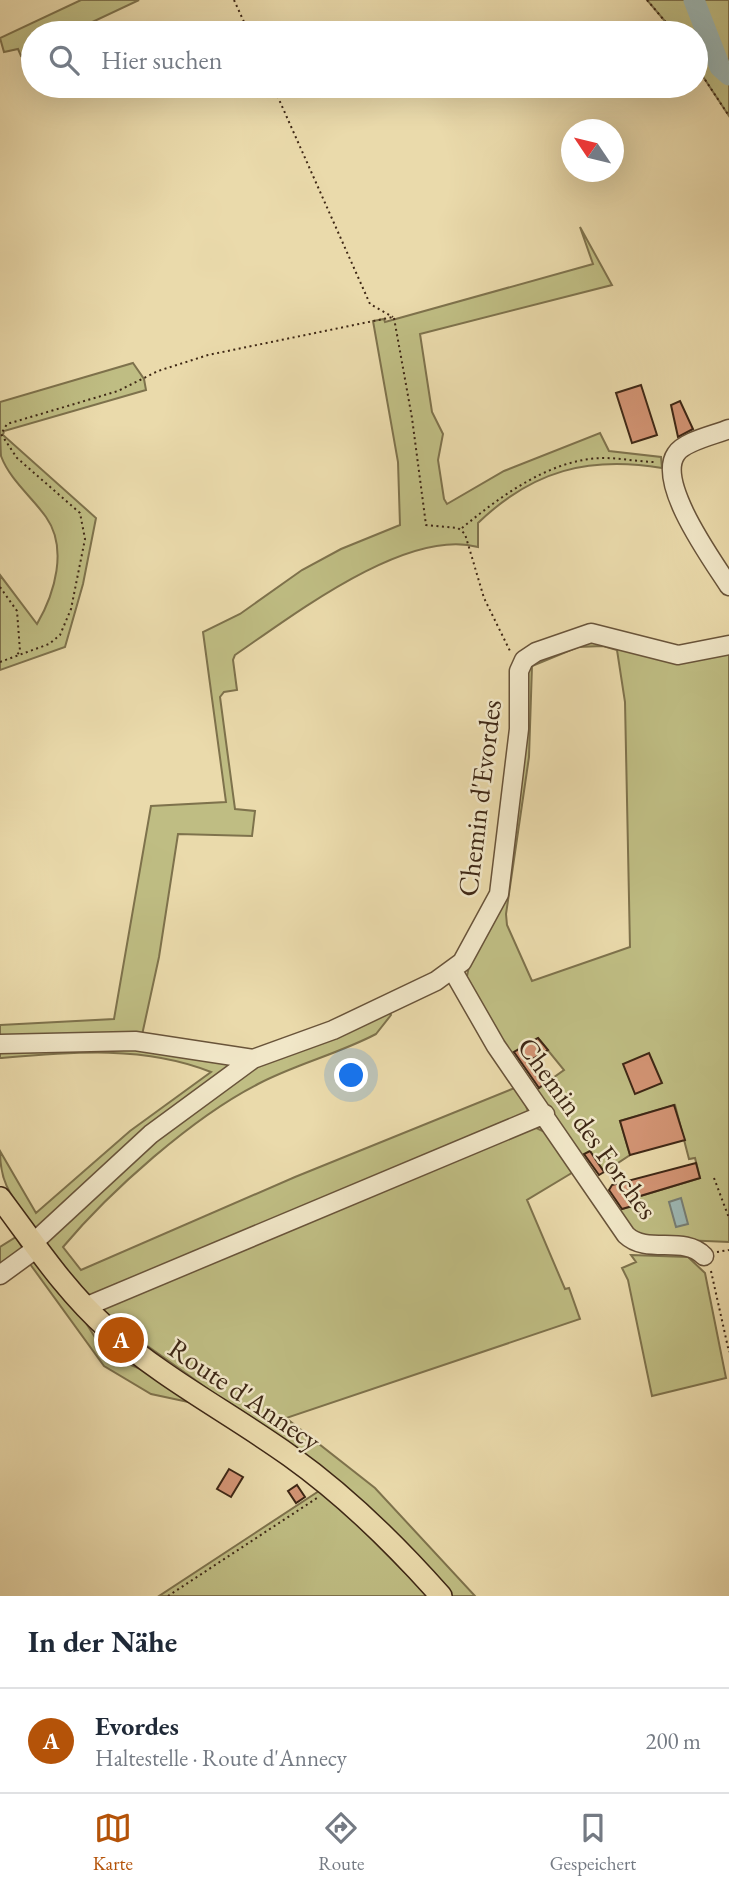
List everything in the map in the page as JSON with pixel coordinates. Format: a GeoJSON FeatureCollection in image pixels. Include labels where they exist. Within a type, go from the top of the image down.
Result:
{"type":"FeatureCollection","features":[{"type":"Feature","properties":{"kind":"main road","name":"Route d'Annecy"},"geometry":{"type":"LineString","coordinates":[[0,1198],[85,1307],[145,1359],[281,1450],[334,1490],[390,1540],[441,1596]]}},
{"type":"Feature","properties":{"kind":"street"},"geometry":{"type":"LineString","coordinates":[[729,429],[685,446],[675,454],[673,462],[675,483],[689,522],[729,586]]}},
{"type":"Feature","properties":{"kind":"street","name":"Chemin d'Evordes"},"geometry":{"type":"LineString","coordinates":[[0,1275],[35,1246],[151,1134],[253,1059],[333,1030],[453,971],[475,943],[499,894],[517,740],[521,664],[536,652],[591,633],[667,654],[690,655],[729,645]]}},
{"type":"Feature","properties":{"kind":"street","name":"Chemin des Forches"},"geometry":{"type":"LineString","coordinates":[[453,971],[496,1046],[628,1238],[643,1244],[693,1248],[704,1256]]}},
{"type":"Feature","properties":{"kind":"street","name":"Chemin d'Evordes"},"geometry":{"type":"LineString","coordinates":[[0,1044],[135,1041],[253,1059]]}},
{"type":"Feature","properties":{"kind":"street"},"geometry":{"type":"LineString","coordinates":[[85,1307],[545,1114]]}},
{"type":"Feature","properties":{"kind":"path"},"geometry":{"type":"LineString","coordinates":[[234,0],[244,21]]}},
{"type":"Feature","properties":{"kind":"path"},"geometry":{"type":"LineString","coordinates":[[647,0],[665,21]]}},
{"type":"Feature","properties":{"kind":"path"},"geometry":{"type":"LineString","coordinates":[[708,84],[729,116]]}},
{"type":"Feature","properties":{"kind":"path"},"geometry":{"type":"LineString","coordinates":[[277,98],[370,304],[393,317],[412,418],[426,525],[460,529],[507,493],[571,464],[602,458],[673,462]]}},
{"type":"Feature","properties":{"kind":"path"},"geometry":{"type":"LineString","coordinates":[[0,662],[49,644],[60,635],[71,609],[85,528],[80,513],[17,458],[1,434],[7,424],[109,394],[158,371],[208,355],[393,317]]}},
{"type":"Feature","properties":{"kind":"path"},"geometry":{"type":"LineString","coordinates":[[460,529],[470,547],[491,618],[511,653],[521,664]]}},
{"type":"Feature","properties":{"kind":"path"},"geometry":{"type":"LineString","coordinates":[[0,587],[17,611],[20,651],[16,656]]}},
{"type":"Feature","properties":{"kind":"path"},"geometry":{"type":"LineString","coordinates":[[714,1178],[729,1218]]}},
{"type":"Feature","properties":{"kind":"path"},"geometry":{"type":"LineString","coordinates":[[704,1256],[709,1264],[729,1352]]}},
{"type":"Feature","properties":{"kind":"path"},"geometry":{"type":"LineString","coordinates":[[168,1596],[297,1510],[334,1490]]}},
{"type":"Feature","properties":{"kind":"shaded area"},"geometry":{"type":"Polygon","coordinates":[[[81,0],[139,0],[94,21],[36,21],[81,0]]]}},
{"type":"Feature","properties":{"kind":"shaded area"},"geometry":{"type":"Polygon","coordinates":[[[647,0],[729,0],[729,116],[708,84],[708,21],[665,21],[647,0]]]}},
{"type":"Feature","properties":{"kind":"shaded area"},"geometry":{"type":"Polygon","coordinates":[[[21,28],[21,56],[18,49],[4,52],[0,38],[21,28]]]}},
{"type":"Feature","properties":{"kind":"shaded area"},"geometry":{"type":"Polygon","coordinates":[[[580,227],[612,285],[420,334],[432,412],[443,434],[438,460],[444,499],[447,504],[504,471],[600,433],[609,451],[661,457],[662,468],[610,464],[586,466],[541,479],[520,490],[478,523],[478,547],[450,544],[418,550],[385,562],[318,598],[235,655],[233,660],[237,690],[224,692],[220,697],[235,809],[255,811],[252,836],[178,834],[159,957],[142,1035],[0,1039],[0,1025],[114,1019],[151,806],[226,802],[203,632],[240,614],[302,570],[341,549],[400,525],[398,462],[373,321],[384,319],[385,322],[593,264],[580,227]]]}},
{"type":"Feature","properties":{"kind":"shaded area"},"geometry":{"type":"Polygon","coordinates":[[[133,363],[144,379],[146,390],[4,431],[3,435],[96,518],[83,584],[65,647],[0,670],[0,575],[37,624],[54,585],[58,556],[53,529],[15,480],[1,456],[0,402],[133,363]]]}},
{"type":"Feature","properties":{"kind":"shaded area"},"geometry":{"type":"Polygon","coordinates":[[[580,639],[680,663],[729,652],[729,1242],[636,1238],[618,1210],[639,1204],[637,1197],[700,1178],[695,1158],[689,1159],[675,1105],[620,1121],[630,1155],[604,1172],[590,1151],[581,1156],[536,1090],[564,1070],[538,1038],[510,1054],[466,981],[469,966],[503,900],[527,663],[580,639]],[[603,646],[578,647],[532,666],[529,757],[506,914],[507,925],[532,981],[630,947],[625,702],[617,650],[603,646]]]}},
{"type":"Feature","properties":{"kind":"shaded area"},"geometry":{"type":"Polygon","coordinates":[[[389,1011],[391,1015],[376,1034],[258,1084],[180,1135],[128,1180],[63,1247],[81,1270],[295,1177],[517,1087],[534,1127],[547,1133],[575,1171],[527,1200],[565,1289],[569,1288],[580,1319],[286,1418],[375,1488],[475,1596],[452,1596],[433,1574],[215,1394],[118,1325],[79,1289],[44,1246],[57,1223],[238,1073],[389,1011]]]}},
{"type":"Feature","properties":{"kind":"shaded area"},"geometry":{"type":"Polygon","coordinates":[[[121,1044],[239,1065],[36,1230],[6,1185],[0,1151],[36,1213],[130,1131],[211,1072],[186,1063],[133,1054],[80,1053],[0,1058],[0,1048],[121,1044]]]}},
{"type":"Feature","properties":{"kind":"shaded area"},"geometry":{"type":"Polygon","coordinates":[[[16,1237],[23,1249],[0,1268],[0,1247],[16,1237]]]}},
{"type":"Feature","properties":{"kind":"shaded area"},"geometry":{"type":"Polygon","coordinates":[[[631,1255],[688,1257],[705,1273],[726,1378],[652,1396],[628,1280],[622,1268],[636,1262],[631,1255]]]}},
{"type":"Feature","properties":{"kind":"shaded area"},"geometry":{"type":"Polygon","coordinates":[[[35,1261],[81,1315],[98,1342],[121,1361],[150,1373],[193,1403],[151,1394],[104,1366],[30,1264],[35,1261]]]}},
{"type":"Feature","properties":{"kind":"shaded area"},"geometry":{"type":"Polygon","coordinates":[[[322,1489],[428,1596],[159,1596],[322,1489]]]}},
{"type":"Feature","properties":{"kind":"water"},"geometry":{"type":"Polygon","coordinates":[[[681,1198],[688,1224],[676,1227],[669,1202],[681,1198]]]}},
{"type":"Feature","properties":{"kind":"building"},"geometry":{"type":"Polygon","coordinates":[[[641,385],[657,435],[632,443],[616,393],[641,385]]]}},
{"type":"Feature","properties":{"kind":"building"},"geometry":{"type":"Polygon","coordinates":[[[680,401],[693,429],[678,437],[671,405],[680,401]]]}},
{"type":"Feature","properties":{"kind":"building"},"geometry":{"type":"Polygon","coordinates":[[[538,1038],[548,1050],[529,1061],[545,1083],[539,1088],[514,1052],[538,1038]]]}},
{"type":"Feature","properties":{"kind":"building"},"geometry":{"type":"Polygon","coordinates":[[[649,1053],[662,1083],[635,1094],[623,1064],[649,1053]]]}},
{"type":"Feature","properties":{"kind":"building"},"geometry":{"type":"Polygon","coordinates":[[[674,1105],[685,1140],[630,1155],[620,1121],[674,1105]]]}},
{"type":"Feature","properties":{"kind":"building"},"geometry":{"type":"Polygon","coordinates":[[[590,1151],[604,1172],[599,1175],[584,1154],[590,1151]]]}},
{"type":"Feature","properties":{"kind":"building"},"geometry":{"type":"Polygon","coordinates":[[[696,1163],[700,1178],[637,1197],[639,1204],[622,1209],[609,1190],[612,1185],[696,1163]]]}},
{"type":"Feature","properties":{"kind":"building"},"geometry":{"type":"Polygon","coordinates":[[[229,1469],[243,1477],[231,1497],[217,1489],[229,1469]]]}},
{"type":"Feature","properties":{"kind":"building"},"geometry":{"type":"Polygon","coordinates":[[[297,1485],[305,1497],[296,1503],[288,1491],[297,1485]]]}},
{"type":"Feature","properties":{"kind":"waterway"},"geometry":{"type":"LineString","coordinates":[[694,0],[702,21]]}},
{"type":"Feature","properties":{"kind":"waterway"},"geometry":{"type":"LineString","coordinates":[[708,36],[720,67],[729,75]]}},
{"type":"Feature","properties":{"kind":"place","name":"Evordes"},"geometry":{"type":"Point","coordinates":[121,1340]}}]}
